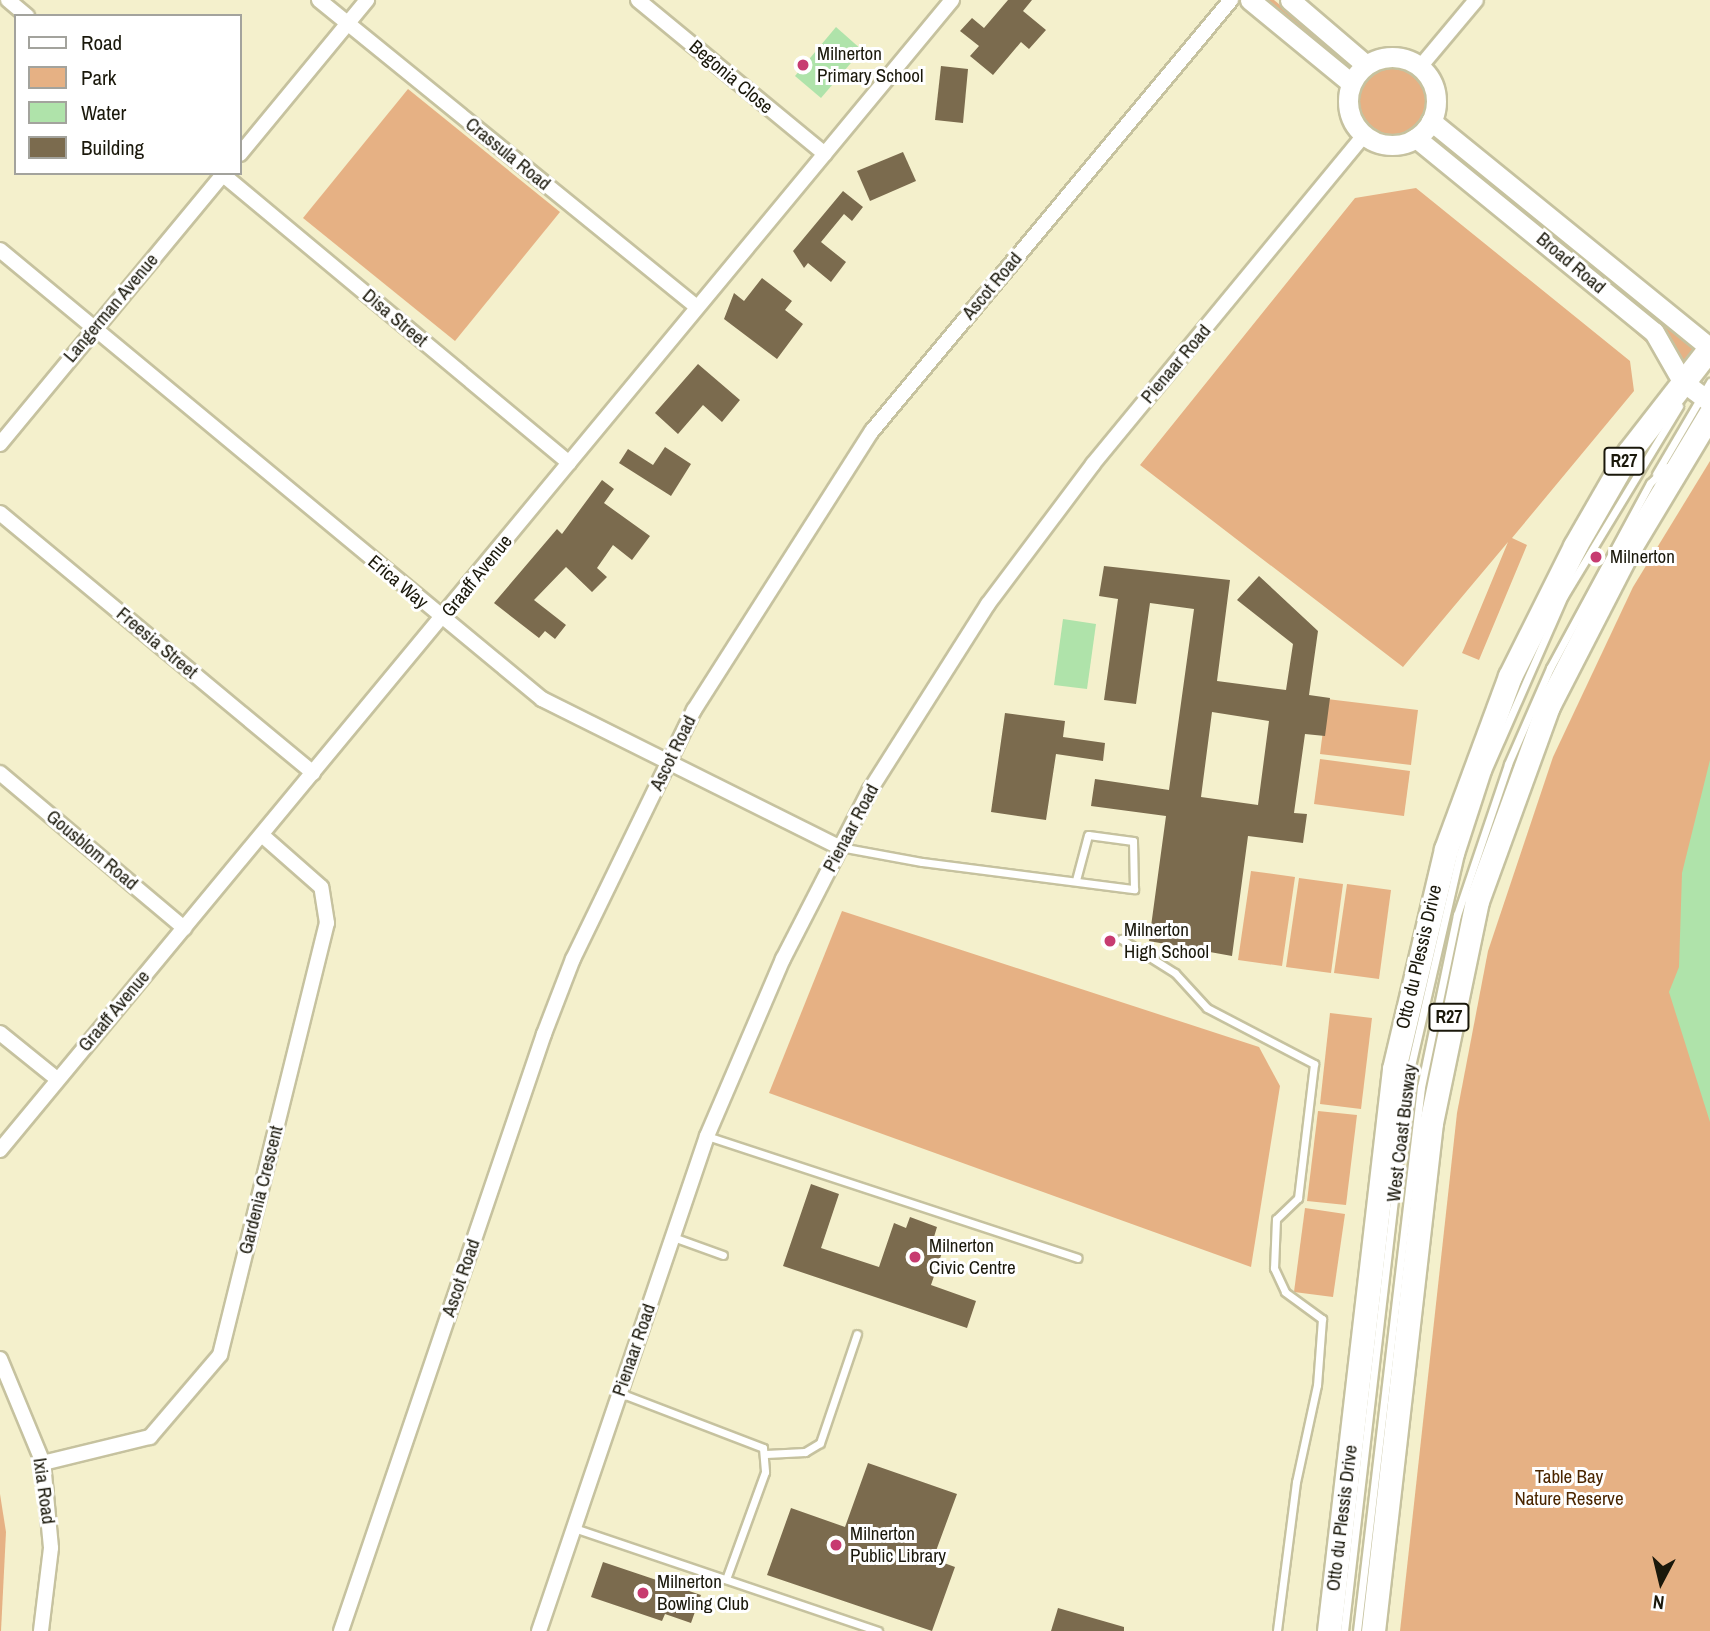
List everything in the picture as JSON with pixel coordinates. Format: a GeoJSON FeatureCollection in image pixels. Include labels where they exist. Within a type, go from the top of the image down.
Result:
{"type":"FeatureCollection","features":[{"type":"Feature","properties":{"kind":"main road","name":"Otto du Plessis Drive"},"geometry":{"type":"LineString","coordinates":[[1373,1631],[1431,1123],[1467,938],[1508,804],[1548,706],[1686,449],[1710,348]]}},
{"type":"Feature","properties":{"kind":"main road","name":"Otto du Plessis Drive"},"geometry":{"type":"LineString","coordinates":[[1329,1631],[1388,1116],[1429,905],[1481,748],[1543,607],[1629,452],[1701,394]]}},
{"type":"Feature","properties":{"kind":"street"},"geometry":{"type":"LineString","coordinates":[[8,0],[25,14]]}},
{"type":"Feature","properties":{"kind":"street","name":"Crassula Road"},"geometry":{"type":"LineString","coordinates":[[319,0],[697,307]]}},
{"type":"Feature","properties":{"kind":"street"},"geometry":{"type":"LineString","coordinates":[[242,152],[367,0]]}},
{"type":"Feature","properties":{"kind":"street","name":"Begonia Close"},"geometry":{"type":"LineString","coordinates":[[638,0],[825,154]]}},
{"type":"Feature","properties":{"kind":"street","name":"Ascot Road"},"geometry":{"type":"LineString","coordinates":[[341,1631],[544,1034],[667,763],[730,649],[872,431],[1231,0]]}},
{"type":"Feature","properties":{"kind":"street"},"geometry":{"type":"LineString","coordinates":[[1250,0],[1351,83]]}},
{"type":"Feature","properties":{"kind":"street"},"geometry":{"type":"LineString","coordinates":[[1290,0],[1366,65]]}},
{"type":"Feature","properties":{"kind":"street"},"geometry":{"type":"LineString","coordinates":[[1420,67],[1473,4],[1491,0]]}},
{"type":"Feature","properties":{"kind":"street","name":"Graaff Avenue"},"geometry":{"type":"LineString","coordinates":[[0,1150],[184,928],[264,837],[313,773],[825,154],[947,2]]}},
{"type":"Feature","properties":{"kind":"street"},"geometry":{"type":"LineString","coordinates":[[1393,57],[1420,67],[1435,94],[1431,121],[1416,138],[1390,145],[1364,135],[1349,114],[1351,83],[1366,65],[1393,57]]}},
{"type":"Feature","properties":{"kind":"street","name":"Broad Road"},"geometry":{"type":"LineString","coordinates":[[1431,121],[1710,348]]}},
{"type":"Feature","properties":{"kind":"street","name":"Pienaar Road"},"geometry":{"type":"LineString","coordinates":[[539,1631],[708,1136],[783,959],[839,847],[989,604],[1093,464],[1364,135]]}},
{"type":"Feature","properties":{"kind":"street","name":"Broad Road"},"geometry":{"type":"LineString","coordinates":[[1416,138],[1654,332],[1701,394]]}},
{"type":"Feature","properties":{"kind":"street","name":"Langerman Avenue"},"geometry":{"type":"LineString","coordinates":[[0,444],[221,175]]}},
{"type":"Feature","properties":{"kind":"street","name":"Disa Street"},"geometry":{"type":"LineString","coordinates":[[223,175],[569,463]]}},
{"type":"Feature","properties":{"kind":"street","name":"Erica Way"},"geometry":{"type":"LineString","coordinates":[[0,250],[442,619],[542,699],[839,847]]}},
{"type":"Feature","properties":{"kind":"street"},"geometry":{"type":"LineString","coordinates":[[1585,275],[1601,258]]}},
{"type":"Feature","properties":{"kind":"street","name":"Freesia Street"},"geometry":{"type":"LineString","coordinates":[[0,513],[313,773]]}},
{"type":"Feature","properties":{"kind":"street","name":"Gousblom Road"},"geometry":{"type":"LineString","coordinates":[[0,773],[184,928]]}},
{"type":"Feature","properties":{"kind":"street","name":"Gardenia Crescent"},"geometry":{"type":"LineString","coordinates":[[43,1463],[150,1437],[220,1355],[327,923],[321,887],[264,837]]}},
{"type":"Feature","properties":{"kind":"street"},"geometry":{"type":"LineString","coordinates":[[0,1032],[57,1079]]}},
{"type":"Feature","properties":{"kind":"street","name":"Ixia Road"},"geometry":{"type":"LineString","coordinates":[[0,1359],[43,1463],[51,1548],[41,1631]]}},
{"type":"Feature","properties":{"kind":"lane","name":"West Coast Busway"},"geometry":{"type":"LineString","coordinates":[[1357,1631],[1421,1087],[1457,915],[1533,704],[1650,483],[1701,394],[1710,366]]}},
{"type":"Feature","properties":{"kind":"lane","name":"West Coast Busway"},"geometry":{"type":"LineString","coordinates":[[1344,1631],[1408,1079],[1460,854],[1487,771],[1564,596],[1701,394]]}},
{"type":"Feature","properties":{"kind":"lane","name":"West Coast Busway"},"geometry":{"type":"LineString","coordinates":[[1650,483],[1686,449]]}},
{"type":"Feature","properties":{"kind":"lane"},"geometry":{"type":"LineString","coordinates":[[839,847],[1076,880],[1134,888],[1133,842],[1088,835],[1076,880]]}},
{"type":"Feature","properties":{"kind":"lane"},"geometry":{"type":"LineString","coordinates":[[1121,939],[1175,972],[1208,1009],[1314,1064],[1298,1198],[1276,1219],[1274,1268],[1284,1292],[1322,1319],[1317,1385],[1277,1631]]}},
{"type":"Feature","properties":{"kind":"lane"},"geometry":{"type":"LineString","coordinates":[[708,1136],[1077,1258]]}},
{"type":"Feature","properties":{"kind":"lane"},"geometry":{"type":"LineString","coordinates":[[673,1237],[723,1255]]}},
{"type":"Feature","properties":{"kind":"lane"},"geometry":{"type":"LineString","coordinates":[[619,1393],[746,1436],[766,1454],[805,1452],[820,1443],[857,1334]]}},
{"type":"Feature","properties":{"kind":"lane"},"geometry":{"type":"LineString","coordinates":[[726,1579],[766,1454]]}},
{"type":"Feature","properties":{"kind":"lane"},"geometry":{"type":"LineString","coordinates":[[573,1528],[878,1631]]}},
{"type":"Feature","properties":{"kind":"green space"},"geometry":{"type":"Polygon","coordinates":[[[1262,0],[1274,0],[1343,57],[1338,63],[1262,0]]]}},
{"type":"Feature","properties":{"kind":"green space"},"geometry":{"type":"Polygon","coordinates":[[[1392,67],[1405,70],[1416,77],[1423,88],[1426,101],[1423,114],[1416,125],[1405,132],[1392,135],[1379,132],[1368,125],[1361,114],[1358,101],[1361,88],[1368,77],[1379,70],[1392,67]]]}},
{"type":"Feature","properties":{"kind":"green space"},"geometry":{"type":"Polygon","coordinates":[[[408,89],[560,212],[455,341],[303,218],[408,89]]]}},
{"type":"Feature","properties":{"kind":"green space"},"geometry":{"type":"Polygon","coordinates":[[[1436,134],[1697,347],[1679,371],[1424,147],[1436,134]]]}},
{"type":"Feature","properties":{"kind":"green space"},"geometry":{"type":"Polygon","coordinates":[[[1416,188],[1630,361],[1634,391],[1512,538],[1527,545],[1479,660],[1462,653],[1508,542],[1403,667],[1140,465],[1355,198],[1416,188]]]}},
{"type":"Feature","properties":{"kind":"green space","name":"Table Bay Nature Reserve"},"geometry":{"type":"Polygon","coordinates":[[[1710,461],[1710,1631],[1400,1631],[1457,1113],[1488,951],[1553,757],[1633,587],[1710,461]]]}},
{"type":"Feature","properties":{"kind":"green space"},"geometry":{"type":"Polygon","coordinates":[[[1327,699],[1418,710],[1411,765],[1320,754],[1327,699]]]}},
{"type":"Feature","properties":{"kind":"green space"},"geometry":{"type":"Polygon","coordinates":[[[1320,759],[1410,771],[1404,816],[1314,804],[1320,759]]]}},
{"type":"Feature","properties":{"kind":"green space"},"geometry":{"type":"Polygon","coordinates":[[[1251,871],[1295,877],[1282,966],[1238,960],[1251,871]]]}},
{"type":"Feature","properties":{"kind":"green space"},"geometry":{"type":"Polygon","coordinates":[[[1299,878],[1343,884],[1331,973],[1286,967],[1299,878]]]}},
{"type":"Feature","properties":{"kind":"green space"},"geometry":{"type":"Polygon","coordinates":[[[1347,884],[1391,890],[1379,979],[1334,973],[1347,884]]]}},
{"type":"Feature","properties":{"kind":"green space"},"geometry":{"type":"Polygon","coordinates":[[[842,911],[1259,1047],[1280,1086],[1251,1267],[769,1093],[842,911]]]}},
{"type":"Feature","properties":{"kind":"green space"},"geometry":{"type":"Polygon","coordinates":[[[1330,1013],[1372,1018],[1361,1109],[1320,1104],[1330,1013]]]}},
{"type":"Feature","properties":{"kind":"green space"},"geometry":{"type":"Polygon","coordinates":[[[1318,1111],[1357,1115],[1346,1205],[1307,1201],[1318,1111]]]}},
{"type":"Feature","properties":{"kind":"green space"},"geometry":{"type":"Polygon","coordinates":[[[1305,1208],[1345,1214],[1333,1297],[1294,1292],[1305,1208]]]}},
{"type":"Feature","properties":{"kind":"green space"},"geometry":{"type":"Polygon","coordinates":[[[0,1494],[6,1532],[1,1631],[0,1631],[0,1494]]]}},
{"type":"Feature","properties":{"kind":"water"},"geometry":{"type":"Polygon","coordinates":[[[836,27],[862,50],[821,98],[795,76],[836,27]]]}},
{"type":"Feature","properties":{"kind":"water"},"geometry":{"type":"Polygon","coordinates":[[[1063,619],[1096,624],[1087,689],[1054,685],[1063,619]]]}},
{"type":"Feature","properties":{"kind":"water"},"geometry":{"type":"Polygon","coordinates":[[[1710,760],[1710,1122],[1669,992],[1679,967],[1682,873],[1710,760]]]}},
{"type":"Feature","properties":{"kind":"building"},"geometry":{"type":"Polygon","coordinates":[[[1008,0],[1032,0],[1023,11],[1046,30],[1029,49],[1021,42],[993,75],[970,56],[979,46],[960,31],[972,18],[984,28],[1008,0]]]}},
{"type":"Feature","properties":{"kind":"building"},"geometry":{"type":"Polygon","coordinates":[[[941,66],[968,69],[963,123],[935,120],[941,66]]]}},
{"type":"Feature","properties":{"kind":"building"},"geometry":{"type":"Polygon","coordinates":[[[903,152],[916,181],[870,201],[857,171],[903,152]]]}},
{"type":"Feature","properties":{"kind":"building"},"geometry":{"type":"Polygon","coordinates":[[[843,191],[863,207],[852,221],[844,214],[821,242],[846,262],[831,282],[808,263],[804,268],[793,251],[843,191]]]}},
{"type":"Feature","properties":{"kind":"building"},"geometry":{"type":"Polygon","coordinates":[[[762,278],[792,301],[785,310],[803,324],[777,359],[724,319],[734,293],[744,301],[762,278]]]}},
{"type":"Feature","properties":{"kind":"building"},"geometry":{"type":"Polygon","coordinates":[[[698,364],[740,400],[722,422],[703,405],[678,434],[655,413],[698,364]]]}},
{"type":"Feature","properties":{"kind":"building"},"geometry":{"type":"Polygon","coordinates":[[[665,447],[691,464],[671,496],[619,463],[628,449],[653,465],[665,447]]]}},
{"type":"Feature","properties":{"kind":"building"},"geometry":{"type":"Polygon","coordinates":[[[602,480],[614,489],[604,503],[650,536],[632,560],[613,545],[597,568],[607,577],[592,592],[566,567],[534,600],[566,625],[555,639],[545,631],[539,638],[494,603],[557,529],[562,534],[602,480]]]}},
{"type":"Feature","properties":{"kind":"building","name":"Milnerton High School"},"geometry":{"type":"Polygon","coordinates":[[[1104,566],[1230,580],[1217,681],[1286,690],[1293,644],[1237,600],[1259,576],[1318,631],[1309,695],[1330,698],[1325,736],[1305,734],[1294,813],[1307,814],[1303,843],[1248,836],[1232,956],[1149,941],[1166,816],[1091,806],[1095,779],[1169,790],[1194,609],[1150,603],[1136,704],[1104,700],[1118,599],[1099,596],[1104,566]],[[1212,712],[1201,797],[1258,805],[1269,721],[1212,712]]]}},
{"type":"Feature","properties":{"kind":"building"},"geometry":{"type":"Polygon","coordinates":[[[1005,713],[1065,721],[1063,737],[1105,743],[1103,761],[1056,754],[1046,820],[991,812],[1005,713]]]}},
{"type":"Feature","properties":{"kind":"building","name":"Milnerton Civic Centre"},"geometry":{"type":"Polygon","coordinates":[[[811,1184],[839,1194],[821,1248],[879,1267],[894,1223],[906,1228],[910,1217],[937,1227],[934,1237],[946,1241],[931,1285],[976,1301],[967,1328],[783,1266],[811,1184]]]}},
{"type":"Feature","properties":{"kind":"building","name":"Milnerton Public Library"},"geometry":{"type":"Polygon","coordinates":[[[868,1463],[957,1494],[933,1559],[955,1567],[932,1631],[767,1575],[791,1508],[845,1527],[868,1463]]]}},
{"type":"Feature","properties":{"kind":"building","name":"Milnerton Bowling Club"},"geometry":{"type":"Polygon","coordinates":[[[603,1562],[701,1595],[691,1623],[665,1614],[662,1621],[591,1597],[603,1562]]]}},
{"type":"Feature","properties":{"kind":"building"},"geometry":{"type":"Polygon","coordinates":[[[1058,1608],[1124,1627],[1124,1631],[1051,1631],[1058,1608]]]}},
{"type":"Feature","properties":{"kind":"place","name":"Milnerton Primary School"},"geometry":{"type":"Point","coordinates":[803,65]}},
{"type":"Feature","properties":{"kind":"place","name":"Milnerton"},"geometry":{"type":"Point","coordinates":[1596,557]}},
{"type":"Feature","properties":{"kind":"place","name":"Milnerton High School"},"geometry":{"type":"Point","coordinates":[1110,941]}},
{"type":"Feature","properties":{"kind":"place","name":"Milnerton Civic Centre"},"geometry":{"type":"Point","coordinates":[915,1257]}},
{"type":"Feature","properties":{"kind":"place","name":"Milnerton Public Library"},"geometry":{"type":"Point","coordinates":[836,1545]}},
{"type":"Feature","properties":{"kind":"place","name":"Milnerton Bowling Club"},"geometry":{"type":"Point","coordinates":[643,1593]}}]}
